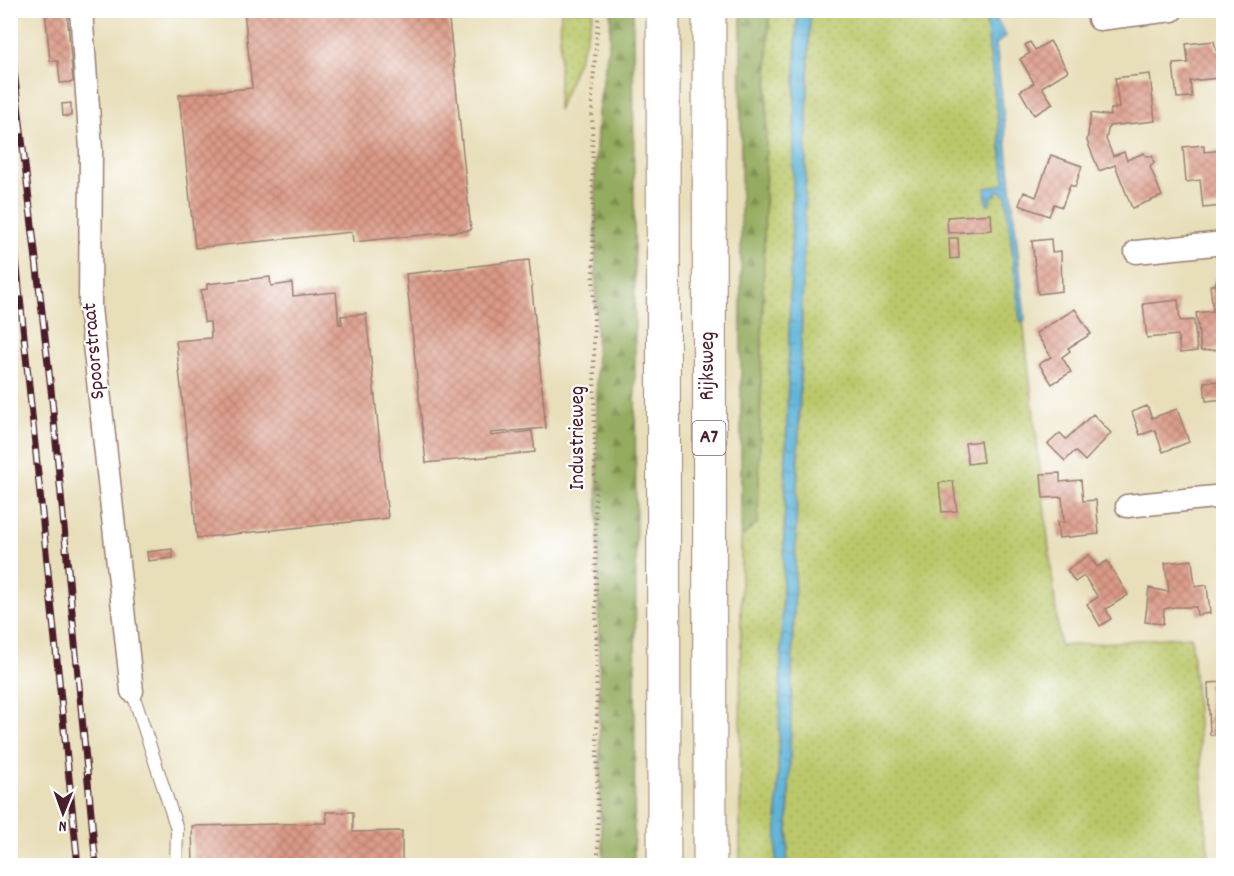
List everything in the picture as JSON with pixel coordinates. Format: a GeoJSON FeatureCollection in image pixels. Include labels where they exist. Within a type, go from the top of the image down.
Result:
{"type":"FeatureCollection","features":[{"type":"Feature","properties":{"kind":"highway","name":"A7"},"geometry":{"type":"LineString","coordinates":[[663,10],[664,866]]}},
{"type":"Feature","properties":{"kind":"highway","name":"Rijksweg"},"geometry":{"type":"LineString","coordinates":[[709,10],[710,866]]}},
{"type":"Feature","properties":{"kind":"street","name":"Spoorstraat"},"geometry":{"type":"LineString","coordinates":[[81,10],[91,149],[90,308],[132,691]]}},
{"type":"Feature","properties":{"kind":"street"},"geometry":{"type":"LineString","coordinates":[[1099,19],[1172,10]]}},
{"type":"Feature","properties":{"kind":"street"},"geometry":{"type":"LineString","coordinates":[[1136,252],[1224,243]]}},
{"type":"Feature","properties":{"kind":"street"},"geometry":{"type":"LineString","coordinates":[[1127,506],[1224,496]]}},
{"type":"Feature","properties":{"kind":"lane"},"geometry":{"type":"LineString","coordinates":[[132,691],[177,829],[176,866]]}},
{"type":"Feature","properties":{"kind":"path","name":"Industrieweg"},"geometry":{"type":"LineString","coordinates":[[598,866],[592,95],[599,10]]}},
{"type":"Feature","properties":{"kind":"green space"},"geometry":{"type":"Polygon","coordinates":[[[561,11],[594,11],[583,48],[558,110],[561,11]]]}},
{"type":"Feature","properties":{"kind":"green space"},"geometry":{"type":"Polygon","coordinates":[[[611,11],[633,11],[636,539],[634,865],[604,866],[600,812],[595,170],[598,112],[610,35],[611,11]]]}},
{"type":"Feature","properties":{"kind":"green space"},"geometry":{"type":"Polygon","coordinates":[[[741,11],[769,11],[758,523],[741,537],[741,11]]]}},
{"type":"Feature","properties":{"kind":"green space"},"geometry":{"type":"Polygon","coordinates":[[[769,11],[797,11],[776,865],[740,866],[741,537],[758,523],[769,11]]]}},
{"type":"Feature","properties":{"kind":"green space"},"geometry":{"type":"Polygon","coordinates":[[[810,11],[988,11],[1060,646],[1191,636],[1209,865],[787,866],[810,11]]]}},
{"type":"Feature","properties":{"kind":"water"},"geometry":{"type":"Polygon","coordinates":[[[797,11],[810,11],[787,865],[776,866],[797,11]]]}},
{"type":"Feature","properties":{"kind":"water"},"geometry":{"type":"Polygon","coordinates":[[[985,11],[992,11],[1006,36],[996,44],[1025,320],[1023,323],[1020,320],[1006,195],[1001,191],[996,191],[996,195],[991,197],[990,204],[987,204],[985,188],[1001,185],[1005,181],[985,11]]]}},
{"type":"Feature","properties":{"kind":"building"},"geometry":{"type":"Polygon","coordinates":[[[45,10],[67,11],[73,82],[60,83],[58,61],[50,61],[45,10]]]}},
{"type":"Feature","properties":{"kind":"building"},"geometry":{"type":"Polygon","coordinates":[[[244,10],[448,10],[471,230],[353,242],[352,232],[195,248],[179,95],[252,88],[244,10]]]}},
{"type":"Feature","properties":{"kind":"building"},"geometry":{"type":"Polygon","coordinates":[[[1050,41],[1068,71],[1042,87],[1053,104],[1034,115],[1020,91],[1034,83],[1020,59],[1030,53],[1025,45],[1030,42],[1035,50],[1050,41]]]}},
{"type":"Feature","properties":{"kind":"building"},"geometry":{"type":"Polygon","coordinates":[[[1214,41],[1216,50],[1224,49],[1224,73],[1218,73],[1219,78],[1190,81],[1192,97],[1177,98],[1173,64],[1188,63],[1186,44],[1214,41]]]}},
{"type":"Feature","properties":{"kind":"building"},"geometry":{"type":"Polygon","coordinates":[[[1150,74],[1155,121],[1109,126],[1106,139],[1113,156],[1124,152],[1127,160],[1144,153],[1146,156],[1152,156],[1154,163],[1150,167],[1162,196],[1132,208],[1115,165],[1099,171],[1087,141],[1091,113],[1110,116],[1111,109],[1119,108],[1115,78],[1150,74]]]}},
{"type":"Feature","properties":{"kind":"building"},"geometry":{"type":"Polygon","coordinates":[[[71,103],[71,116],[63,116],[62,104],[71,103]]]}},
{"type":"Feature","properties":{"kind":"building"},"geometry":{"type":"Polygon","coordinates":[[[1204,145],[1204,152],[1224,150],[1224,206],[1203,208],[1200,180],[1186,182],[1183,147],[1204,145]]]}},
{"type":"Feature","properties":{"kind":"building"},"geometry":{"type":"Polygon","coordinates":[[[1051,155],[1082,166],[1075,187],[1070,185],[1062,207],[1054,204],[1049,216],[1019,205],[1024,192],[1036,197],[1051,155]]]}},
{"type":"Feature","properties":{"kind":"building"},"geometry":{"type":"Polygon","coordinates":[[[991,214],[992,230],[948,233],[947,217],[991,214]]]}},
{"type":"Feature","properties":{"kind":"building"},"geometry":{"type":"Polygon","coordinates":[[[949,238],[958,238],[959,258],[950,259],[949,238]]]}},
{"type":"Feature","properties":{"kind":"building"},"geometry":{"type":"Polygon","coordinates":[[[1051,239],[1052,252],[1061,251],[1062,291],[1038,294],[1032,241],[1051,239]]]}},
{"type":"Feature","properties":{"kind":"building"},"geometry":{"type":"Polygon","coordinates":[[[529,260],[546,428],[491,433],[491,436],[532,431],[535,452],[426,463],[406,274],[529,260]]]}},
{"type":"Feature","properties":{"kind":"building"},"geometry":{"type":"Polygon","coordinates":[[[270,277],[271,286],[292,283],[293,296],[336,292],[339,324],[342,324],[341,316],[366,314],[388,518],[197,538],[176,341],[211,338],[210,322],[204,322],[201,290],[207,289],[207,284],[270,277]]]}},
{"type":"Feature","properties":{"kind":"building"},"geometry":{"type":"Polygon","coordinates":[[[1217,278],[1224,278],[1223,349],[1201,351],[1196,313],[1213,311],[1210,285],[1215,285],[1217,278]]]}},
{"type":"Feature","properties":{"kind":"building"},"geometry":{"type":"Polygon","coordinates":[[[1178,300],[1180,321],[1194,320],[1197,351],[1180,353],[1178,335],[1147,338],[1143,304],[1178,300]]]}},
{"type":"Feature","properties":{"kind":"building"},"geometry":{"type":"Polygon","coordinates":[[[1075,309],[1091,334],[1068,348],[1070,351],[1062,357],[1071,372],[1052,384],[1039,364],[1051,357],[1036,333],[1075,309]]]}},
{"type":"Feature","properties":{"kind":"building"},"geometry":{"type":"Polygon","coordinates":[[[1224,381],[1224,399],[1206,401],[1204,382],[1224,381]]]}},
{"type":"Feature","properties":{"kind":"building"},"geometry":{"type":"Polygon","coordinates":[[[1147,406],[1152,418],[1177,409],[1189,442],[1163,452],[1155,430],[1140,435],[1132,412],[1147,406]]]}},
{"type":"Feature","properties":{"kind":"building"},"geometry":{"type":"Polygon","coordinates":[[[1093,414],[1111,433],[1085,461],[1075,451],[1065,461],[1048,444],[1060,433],[1066,439],[1093,414]]]}},
{"type":"Feature","properties":{"kind":"building"},"geometry":{"type":"Polygon","coordinates":[[[980,441],[983,462],[968,464],[965,443],[980,441]]]}},
{"type":"Feature","properties":{"kind":"building"},"geometry":{"type":"Polygon","coordinates":[[[1060,473],[1060,482],[1081,480],[1083,501],[1096,500],[1099,534],[1059,538],[1057,522],[1064,522],[1062,497],[1043,498],[1041,474],[1060,473]]]}},
{"type":"Feature","properties":{"kind":"building"},"geometry":{"type":"Polygon","coordinates":[[[953,481],[957,511],[942,512],[939,483],[953,481]]]}},
{"type":"Feature","properties":{"kind":"building"},"geometry":{"type":"Polygon","coordinates":[[[172,549],[173,558],[148,561],[147,552],[172,549]]]}},
{"type":"Feature","properties":{"kind":"building"},"geometry":{"type":"Polygon","coordinates":[[[1089,555],[1097,567],[1107,561],[1128,595],[1106,609],[1111,619],[1100,626],[1087,604],[1098,597],[1084,576],[1075,582],[1067,570],[1089,555]]]}},
{"type":"Feature","properties":{"kind":"building"},"geometry":{"type":"Polygon","coordinates":[[[1192,560],[1195,587],[1207,585],[1210,613],[1197,615],[1196,607],[1174,607],[1164,609],[1163,624],[1145,622],[1149,588],[1169,592],[1165,563],[1192,560]]]}},
{"type":"Feature","properties":{"kind":"building"},"geometry":{"type":"Polygon","coordinates":[[[1224,682],[1224,734],[1210,735],[1208,683],[1224,682]]]}},
{"type":"Feature","properties":{"kind":"building"},"geometry":{"type":"Polygon","coordinates":[[[326,812],[353,812],[353,832],[402,831],[402,866],[193,866],[192,826],[327,823],[326,812]]]}},
{"type":"Feature","properties":{"kind":"railway"},"geometry":{"type":"LineString","coordinates":[[10,36],[51,389],[96,866]]}},
{"type":"Feature","properties":{"kind":"railway"},"geometry":{"type":"LineString","coordinates":[[10,199],[78,866]]}}]}
